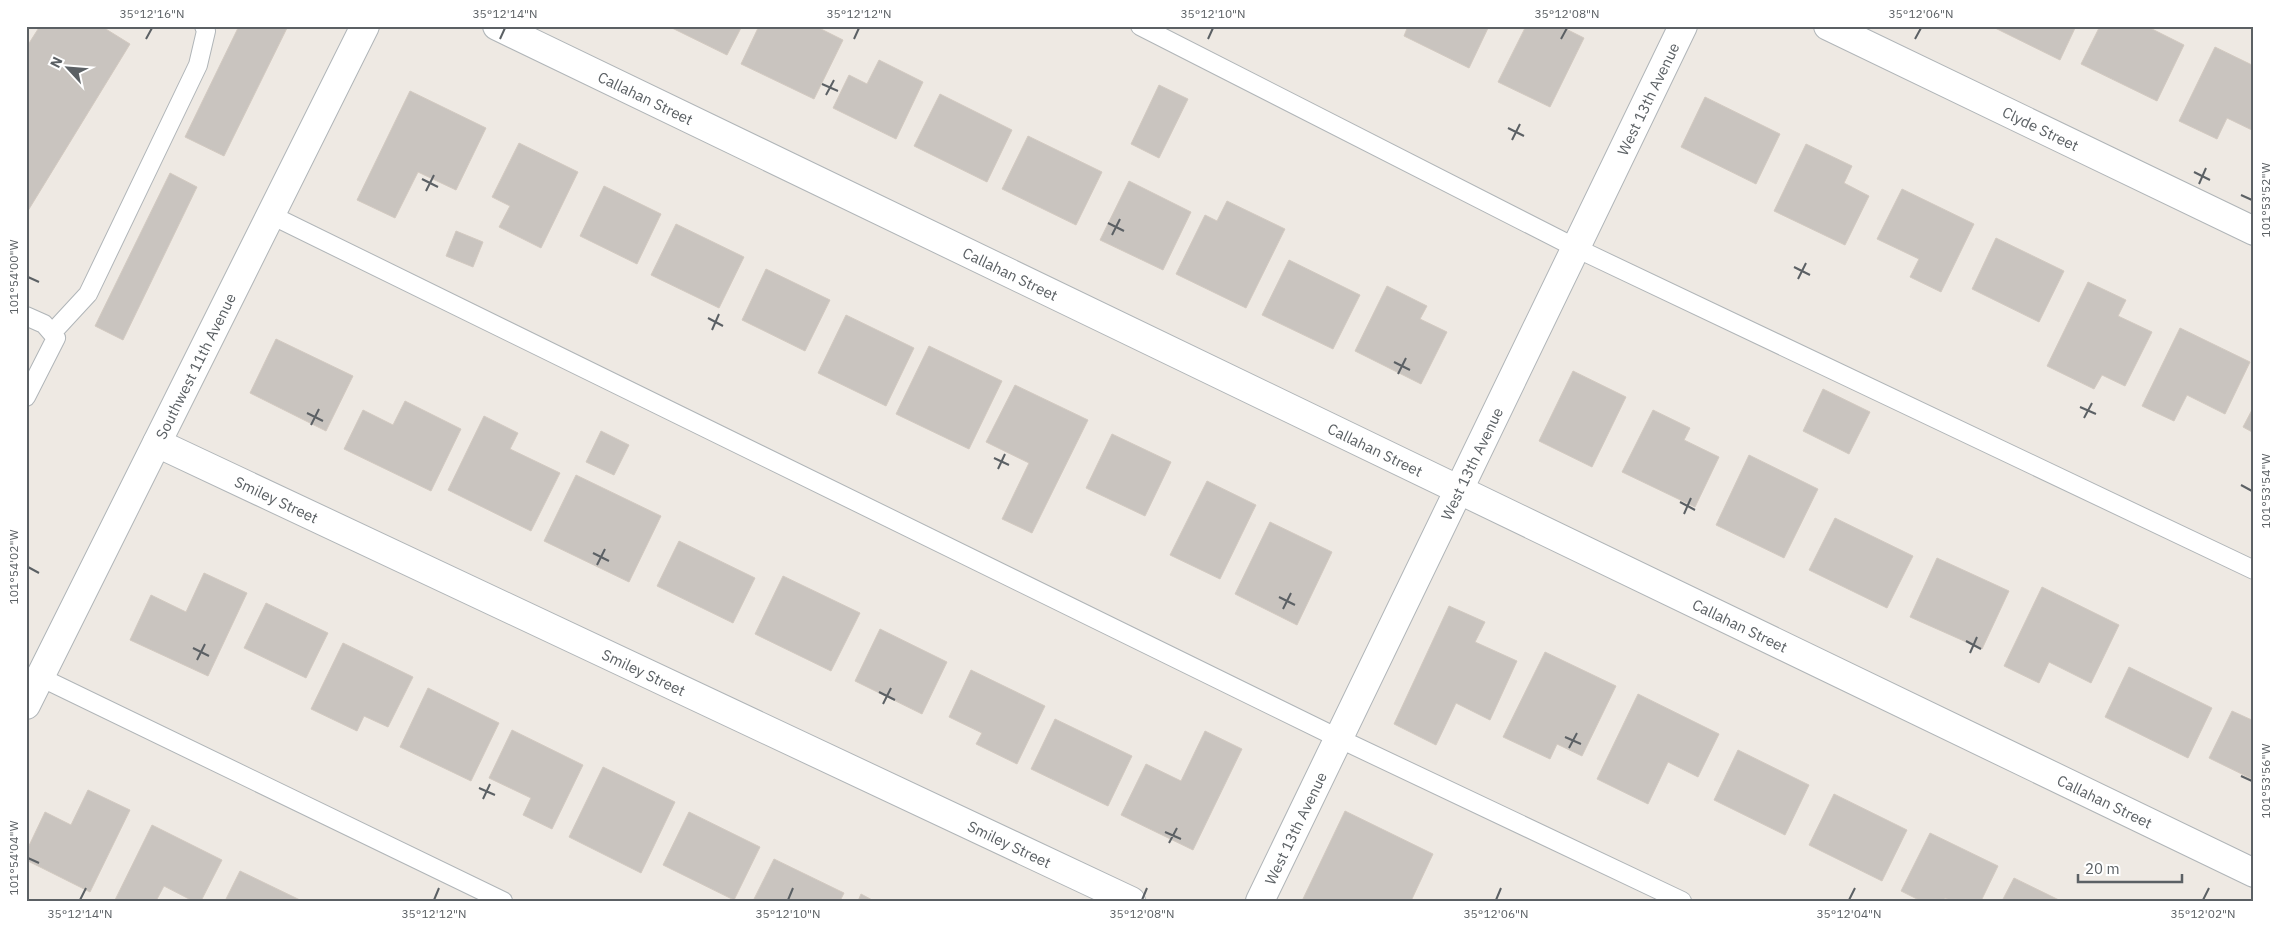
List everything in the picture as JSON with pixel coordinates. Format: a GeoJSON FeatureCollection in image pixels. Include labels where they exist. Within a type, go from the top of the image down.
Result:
{"type":"FeatureCollection","features":[{"type":"Feature","properties":{"kind":"street","name":"Southwest 11th Avenue"},"geometry":{"type":"LineString","coordinates":[[26,705],[365,26]]}},
{"type":"Feature","properties":{"kind":"street","name":"Callahan Street"},"geometry":{"type":"LineString","coordinates":[[497,26],[2254,873]]}},
{"type":"Feature","properties":{"kind":"street","name":"West 13th Avenue"},"geometry":{"type":"LineString","coordinates":[[1260,901],[1683,26]]}},
{"type":"Feature","properties":{"kind":"street","name":"Clyde Street"},"geometry":{"type":"LineString","coordinates":[[1828,26],[2254,231]]}},
{"type":"Feature","properties":{"kind":"street","name":"Smiley Street"},"geometry":{"type":"LineString","coordinates":[[157,443],[1131,901]]}},
{"type":"Feature","properties":{"kind":"lane"},"geometry":{"type":"LineString","coordinates":[[52,333],[88,294],[198,65],[206,31],[204,26]]}},
{"type":"Feature","properties":{"kind":"lane"},"geometry":{"type":"LineString","coordinates":[[1140,26],[1576,248],[2254,570]]}},
{"type":"Feature","properties":{"kind":"lane"},"geometry":{"type":"LineString","coordinates":[[271,215],[1338,738],[1682,901]]}},
{"type":"Feature","properties":{"kind":"lane"},"geometry":{"type":"LineString","coordinates":[[26,316],[44,324],[56,338],[26,397]]}},
{"type":"Feature","properties":{"kind":"lane"},"geometry":{"type":"LineString","coordinates":[[40,677],[503,901]]}},
{"type":"Feature","properties":{"kind":"building"},"geometry":{"type":"Polygon","coordinates":[[[40,26],[101,26],[130,44],[26,214],[26,48],[40,26]]]}},
{"type":"Feature","properties":{"kind":"building"},"geometry":{"type":"Polygon","coordinates":[[[239,26],[287,28],[224,156],[185,137],[239,26]]]}},
{"type":"Feature","properties":{"kind":"building"},"geometry":{"type":"Polygon","coordinates":[[[668,26],[742,26],[727,55],[668,26]]]}},
{"type":"Feature","properties":{"kind":"building"},"geometry":{"type":"Polygon","coordinates":[[[759,26],[815,26],[843,40],[814,99],[741,64],[759,26]]]}},
{"type":"Feature","properties":{"kind":"building"},"geometry":{"type":"Polygon","coordinates":[[[1408,26],[1489,26],[1469,68],[1404,36],[1408,26]]]}},
{"type":"Feature","properties":{"kind":"building"},"geometry":{"type":"Polygon","coordinates":[[[1526,26],[1560,26],[1584,38],[1550,107],[1498,82],[1526,26]]]}},
{"type":"Feature","properties":{"kind":"building"},"geometry":{"type":"Polygon","coordinates":[[[1991,26],[2076,26],[2060,60],[1991,26]]]}},
{"type":"Feature","properties":{"kind":"building"},"geometry":{"type":"Polygon","coordinates":[[[2100,26],[2146,26],[2184,45],[2157,101],[2081,64],[2100,26]]]}},
{"type":"Feature","properties":{"kind":"building"},"geometry":{"type":"Polygon","coordinates":[[[2215,47],[2254,66],[2254,131],[2227,118],[2217,139],[2179,121],[2215,47]]]}},
{"type":"Feature","properties":{"kind":"building"},"geometry":{"type":"Polygon","coordinates":[[[879,60],[923,82],[896,139],[833,108],[849,75],[867,84],[879,60]]]}},
{"type":"Feature","properties":{"kind":"building"},"geometry":{"type":"Polygon","coordinates":[[[1159,85],[1188,99],[1159,158],[1131,144],[1159,85]]]}},
{"type":"Feature","properties":{"kind":"building"},"geometry":{"type":"Polygon","coordinates":[[[410,91],[486,128],[456,190],[418,172],[395,218],[357,200],[410,91]]]}},
{"type":"Feature","properties":{"kind":"building"},"geometry":{"type":"Polygon","coordinates":[[[940,94],[1012,130],[987,182],[914,146],[940,94]]]}},
{"type":"Feature","properties":{"kind":"building"},"geometry":{"type":"Polygon","coordinates":[[[1705,97],[1780,134],[1756,184],[1681,147],[1705,97]]]}},
{"type":"Feature","properties":{"kind":"building"},"geometry":{"type":"Polygon","coordinates":[[[1028,136],[1102,172],[1076,225],[1002,189],[1028,136]]]}},
{"type":"Feature","properties":{"kind":"building"},"geometry":{"type":"Polygon","coordinates":[[[519,143],[578,172],[541,248],[499,227],[510,206],[492,197],[519,143]]]}},
{"type":"Feature","properties":{"kind":"building"},"geometry":{"type":"Polygon","coordinates":[[[1806,144],[1852,166],[1844,183],[1869,196],[1845,245],[1774,211],[1806,144]]]}},
{"type":"Feature","properties":{"kind":"building"},"geometry":{"type":"Polygon","coordinates":[[[170,173],[197,187],[123,340],[95,326],[170,173]]]}},
{"type":"Feature","properties":{"kind":"building"},"geometry":{"type":"Polygon","coordinates":[[[1129,181],[1191,212],[1163,270],[1100,240],[1129,181]]]}},
{"type":"Feature","properties":{"kind":"building"},"geometry":{"type":"Polygon","coordinates":[[[604,186],[661,214],[637,264],[580,236],[604,186]]]}},
{"type":"Feature","properties":{"kind":"building"},"geometry":{"type":"Polygon","coordinates":[[[1902,189],[1974,224],[1941,292],[1910,277],[1919,259],[1877,239],[1902,189]]]}},
{"type":"Feature","properties":{"kind":"building"},"geometry":{"type":"Polygon","coordinates":[[[1227,201],[1285,229],[1246,308],[1176,274],[1205,215],[1217,221],[1227,201]]]}},
{"type":"Feature","properties":{"kind":"building"},"geometry":{"type":"Polygon","coordinates":[[[676,224],[744,257],[719,308],[651,275],[676,224]]]}},
{"type":"Feature","properties":{"kind":"building"},"geometry":{"type":"Polygon","coordinates":[[[456,231],[483,242],[473,267],[446,256],[456,231]]]}},
{"type":"Feature","properties":{"kind":"building"},"geometry":{"type":"Polygon","coordinates":[[[1996,238],[2064,271],[2039,322],[1972,289],[1996,238]]]}},
{"type":"Feature","properties":{"kind":"building"},"geometry":{"type":"Polygon","coordinates":[[[1289,260],[1360,295],[1333,349],[1262,315],[1289,260]]]}},
{"type":"Feature","properties":{"kind":"building"},"geometry":{"type":"Polygon","coordinates":[[[766,269],[830,300],[805,351],[742,320],[766,269]]]}},
{"type":"Feature","properties":{"kind":"building"},"geometry":{"type":"Polygon","coordinates":[[[2088,282],[2126,300],[2118,316],[2152,332],[2125,386],[2102,375],[2094,389],[2047,366],[2088,282]]]}},
{"type":"Feature","properties":{"kind":"building"},"geometry":{"type":"Polygon","coordinates":[[[1387,286],[1427,306],[1420,319],[1447,332],[1421,384],[1355,351],[1387,286]]]}},
{"type":"Feature","properties":{"kind":"building"},"geometry":{"type":"Polygon","coordinates":[[[846,315],[914,348],[886,406],[818,373],[846,315]]]}},
{"type":"Feature","properties":{"kind":"building"},"geometry":{"type":"Polygon","coordinates":[[[2180,328],[2250,362],[2225,414],[2187,395],[2174,421],[2142,406],[2180,328]]]}},
{"type":"Feature","properties":{"kind":"building"},"geometry":{"type":"Polygon","coordinates":[[[276,339],[353,376],[326,431],[250,393],[276,339]]]}},
{"type":"Feature","properties":{"kind":"building"},"geometry":{"type":"Polygon","coordinates":[[[929,346],[1002,381],[969,449],[896,414],[929,346]]]}},
{"type":"Feature","properties":{"kind":"building"},"geometry":{"type":"Polygon","coordinates":[[[1573,371],[1626,397],[1592,467],[1539,441],[1573,371]]]}},
{"type":"Feature","properties":{"kind":"building"},"geometry":{"type":"Polygon","coordinates":[[[1015,385],[1088,420],[1032,533],[1002,519],[1029,463],[986,442],[1015,385]]]}},
{"type":"Feature","properties":{"kind":"building"},"geometry":{"type":"Polygon","coordinates":[[[1823,389],[1870,412],[1849,454],[1803,431],[1823,389]]]}},
{"type":"Feature","properties":{"kind":"building"},"geometry":{"type":"Polygon","coordinates":[[[405,401],[461,429],[431,491],[344,449],[363,410],[393,425],[405,401]]]}},
{"type":"Feature","properties":{"kind":"building"},"geometry":{"type":"Polygon","coordinates":[[[2254,406],[2254,433],[2243,427],[2254,406]]]}},
{"type":"Feature","properties":{"kind":"building"},"geometry":{"type":"Polygon","coordinates":[[[1653,410],[1690,428],[1684,440],[1719,457],[1695,507],[1622,472],[1653,410]]]}},
{"type":"Feature","properties":{"kind":"building"},"geometry":{"type":"Polygon","coordinates":[[[484,416],[518,433],[510,449],[560,473],[531,531],[448,490],[484,416]]]}},
{"type":"Feature","properties":{"kind":"building"},"geometry":{"type":"Polygon","coordinates":[[[601,431],[629,445],[614,475],[586,462],[601,431]]]}},
{"type":"Feature","properties":{"kind":"building"},"geometry":{"type":"Polygon","coordinates":[[[1112,434],[1171,462],[1145,516],[1086,488],[1112,434]]]}},
{"type":"Feature","properties":{"kind":"building"},"geometry":{"type":"Polygon","coordinates":[[[1749,455],[1818,489],[1784,558],[1716,525],[1749,455]]]}},
{"type":"Feature","properties":{"kind":"building"},"geometry":{"type":"Polygon","coordinates":[[[576,475],[661,516],[629,582],[544,541],[576,475]]]}},
{"type":"Feature","properties":{"kind":"building"},"geometry":{"type":"Polygon","coordinates":[[[1207,481],[1256,505],[1220,579],[1170,555],[1207,481]]]}},
{"type":"Feature","properties":{"kind":"building"},"geometry":{"type":"Polygon","coordinates":[[[1835,518],[1913,556],[1887,608],[1809,570],[1835,518]]]}},
{"type":"Feature","properties":{"kind":"building"},"geometry":{"type":"Polygon","coordinates":[[[1270,522],[1332,552],[1297,625],[1235,594],[1270,522]]]}},
{"type":"Feature","properties":{"kind":"building"},"geometry":{"type":"Polygon","coordinates":[[[679,541],[755,578],[733,623],[657,586],[679,541]]]}},
{"type":"Feature","properties":{"kind":"building"},"geometry":{"type":"Polygon","coordinates":[[[1937,558],[2009,591],[1982,649],[1910,617],[1937,558]]]}},
{"type":"Feature","properties":{"kind":"building"},"geometry":{"type":"Polygon","coordinates":[[[204,573],[247,593],[208,676],[130,640],[151,595],[186,612],[204,573]]]}},
{"type":"Feature","properties":{"kind":"building"},"geometry":{"type":"Polygon","coordinates":[[[783,576],[860,613],[831,671],[755,634],[783,576]]]}},
{"type":"Feature","properties":{"kind":"building"},"geometry":{"type":"Polygon","coordinates":[[[2042,587],[2119,625],[2091,683],[2049,662],[2039,683],[2004,666],[2042,587]]]}},
{"type":"Feature","properties":{"kind":"building"},"geometry":{"type":"Polygon","coordinates":[[[266,603],[328,633],[306,678],[244,648],[266,603]]]}},
{"type":"Feature","properties":{"kind":"building"},"geometry":{"type":"Polygon","coordinates":[[[1449,606],[1485,622],[1475,642],[1517,661],[1490,720],[1456,703],[1436,745],[1394,724],[1449,606]]]}},
{"type":"Feature","properties":{"kind":"building"},"geometry":{"type":"Polygon","coordinates":[[[880,629],[947,662],[922,714],[855,681],[880,629]]]}},
{"type":"Feature","properties":{"kind":"building"},"geometry":{"type":"Polygon","coordinates":[[[343,643],[413,677],[388,727],[364,716],[357,731],[311,709],[343,643]]]}},
{"type":"Feature","properties":{"kind":"building"},"geometry":{"type":"Polygon","coordinates":[[[1545,652],[1616,686],[1582,756],[1557,744],[1550,759],[1503,737],[1545,652]]]}},
{"type":"Feature","properties":{"kind":"building"},"geometry":{"type":"Polygon","coordinates":[[[2129,667],[2212,708],[2188,758],[2105,717],[2129,667]]]}},
{"type":"Feature","properties":{"kind":"building"},"geometry":{"type":"Polygon","coordinates":[[[971,670],[1045,706],[1017,764],[976,744],[982,733],[949,717],[971,670]]]}},
{"type":"Feature","properties":{"kind":"building"},"geometry":{"type":"Polygon","coordinates":[[[428,688],[499,723],[471,781],[400,747],[428,688]]]}},
{"type":"Feature","properties":{"kind":"building"},"geometry":{"type":"Polygon","coordinates":[[[1638,694],[1719,734],[1698,777],[1668,762],[1648,804],[1597,779],[1638,694]]]}},
{"type":"Feature","properties":{"kind":"building"},"geometry":{"type":"Polygon","coordinates":[[[2232,711],[2254,721],[2254,780],[2209,758],[2232,711]]]}},
{"type":"Feature","properties":{"kind":"building"},"geometry":{"type":"Polygon","coordinates":[[[1055,719],[1132,756],[1108,806],[1031,769],[1055,719]]]}},
{"type":"Feature","properties":{"kind":"building"},"geometry":{"type":"Polygon","coordinates":[[[512,730],[583,765],[552,829],[523,815],[531,798],[489,778],[512,730]]]}},
{"type":"Feature","properties":{"kind":"building"},"geometry":{"type":"Polygon","coordinates":[[[1205,731],[1242,749],[1193,850],[1121,815],[1146,764],[1181,781],[1205,731]]]}},
{"type":"Feature","properties":{"kind":"building"},"geometry":{"type":"Polygon","coordinates":[[[1738,750],[1809,785],[1785,835],[1714,800],[1738,750]]]}},
{"type":"Feature","properties":{"kind":"building"},"geometry":{"type":"Polygon","coordinates":[[[603,767],[675,802],[641,873],[569,837],[603,767]]]}},
{"type":"Feature","properties":{"kind":"building"},"geometry":{"type":"Polygon","coordinates":[[[88,790],[130,810],[90,892],[26,860],[26,852],[45,812],[71,825],[88,790]]]}},
{"type":"Feature","properties":{"kind":"building"},"geometry":{"type":"Polygon","coordinates":[[[1834,794],[1907,830],[1882,881],[1809,845],[1834,794]]]}},
{"type":"Feature","properties":{"kind":"building"},"geometry":{"type":"Polygon","coordinates":[[[1345,811],[1433,854],[1411,901],[1302,901],[1345,811]]]}},
{"type":"Feature","properties":{"kind":"building"},"geometry":{"type":"Polygon","coordinates":[[[689,812],[760,847],[734,900],[663,865],[689,812]]]}},
{"type":"Feature","properties":{"kind":"building"},"geometry":{"type":"Polygon","coordinates":[[[152,825],[222,860],[201,901],[193,901],[164,886],[156,901],[115,900],[152,825]]]}},
{"type":"Feature","properties":{"kind":"building"},"geometry":{"type":"Polygon","coordinates":[[[1930,833],[1998,866],[1981,901],[1952,901],[1945,898],[1944,901],[1921,901],[1901,891],[1930,833]]]}},
{"type":"Feature","properties":{"kind":"building"},"geometry":{"type":"Polygon","coordinates":[[[774,859],[844,893],[840,901],[753,901],[774,859]]]}},
{"type":"Feature","properties":{"kind":"building"},"geometry":{"type":"Polygon","coordinates":[[[240,871],[300,900],[225,901],[240,871]]]}},
{"type":"Feature","properties":{"kind":"building"},"geometry":{"type":"Polygon","coordinates":[[[2014,878],[2061,901],[2002,901],[2014,878]]]}},
{"type":"Feature","properties":{"kind":"building"},"geometry":{"type":"Polygon","coordinates":[[[861,894],[874,901],[858,901],[861,894]]]}}]}
